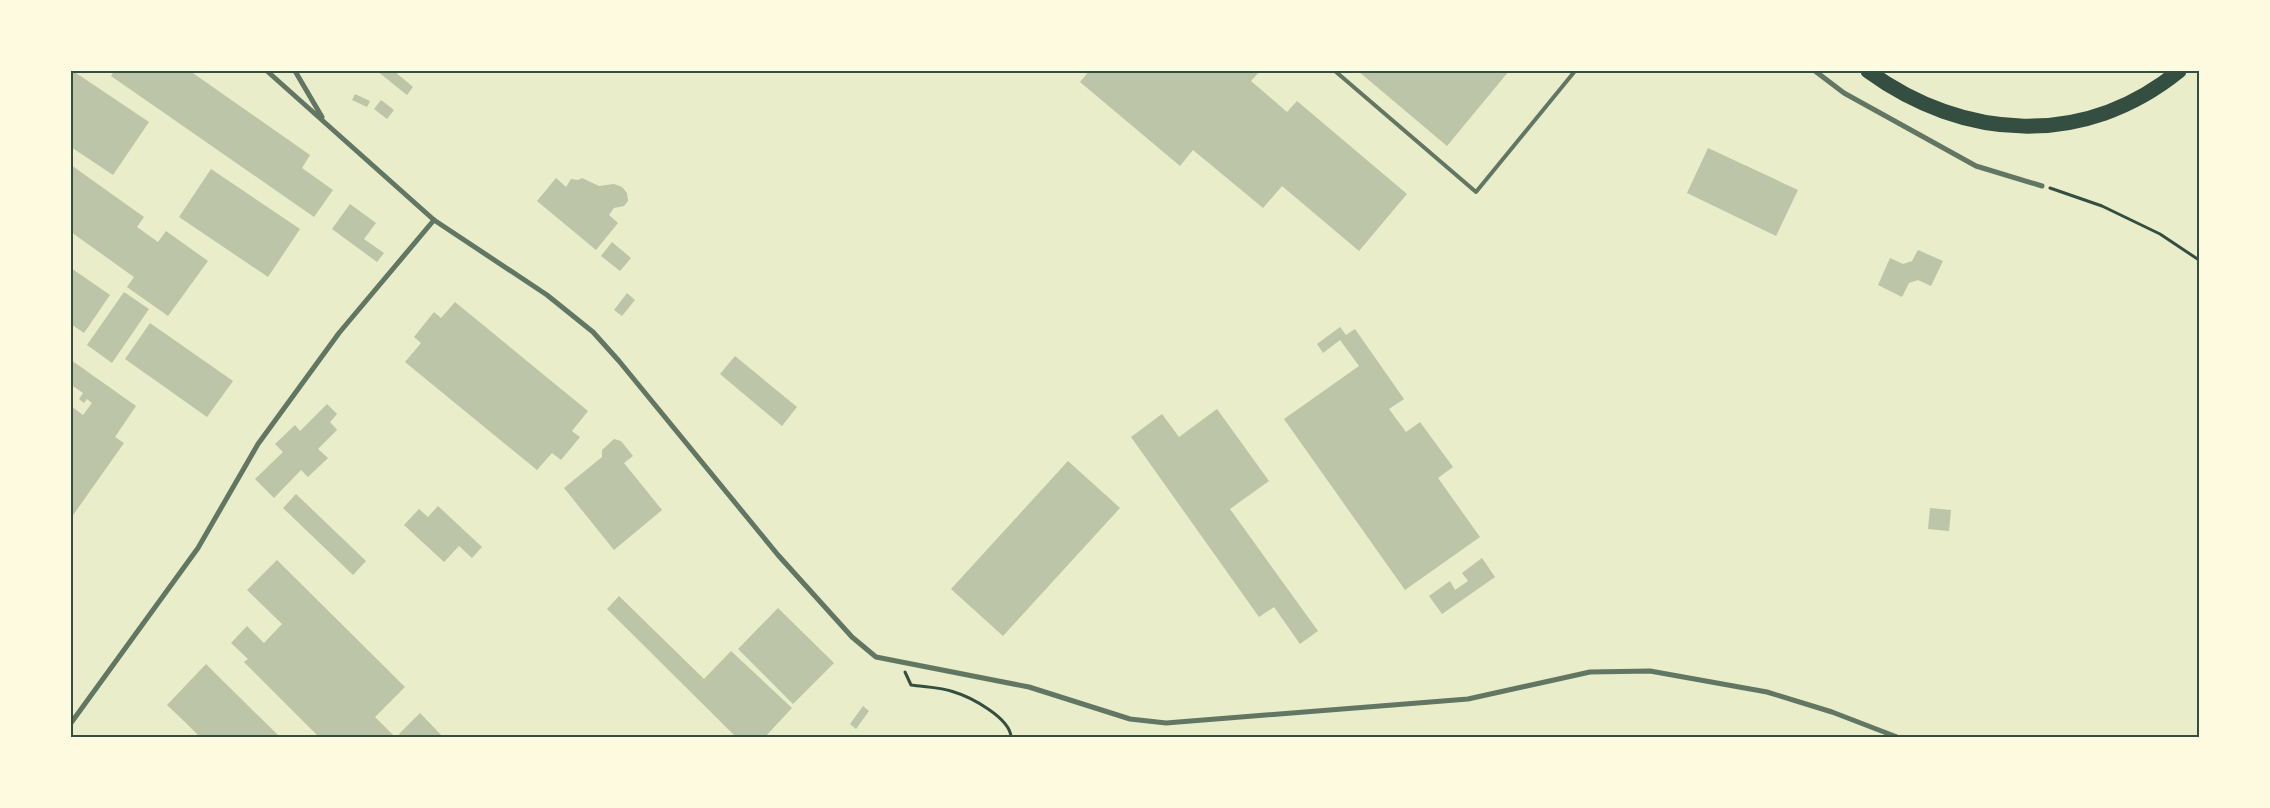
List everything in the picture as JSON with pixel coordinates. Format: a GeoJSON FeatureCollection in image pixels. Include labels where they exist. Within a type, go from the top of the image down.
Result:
{"type":"FeatureCollection","features":[{"type":"Feature","properties":{"kind":"highway"},"geometry":{"type":"LineString","coordinates":[[1868,71],[1915,101],[1939,112],[1990,124],[2029,127],[2060,124],[2113,109],[2144,95],[2179,71]]}},
{"type":"Feature","properties":{"kind":"street"},"geometry":{"type":"LineString","coordinates":[[267,71],[434,220],[547,295],[593,332],[626,368],[778,555],[852,637],[876,657],[1029,687],[1130,719],[1166,723],[1468,699],[1590,672],[1650,670],[1767,692],[1832,712],[1897,737]]}},
{"type":"Feature","properties":{"kind":"street"},"geometry":{"type":"LineString","coordinates":[[295,71],[326,124]]}},
{"type":"Feature","properties":{"kind":"street"},"geometry":{"type":"LineString","coordinates":[[1815,71],[1844,93],[1976,166],[2042,186]]}},
{"type":"Feature","properties":{"kind":"street"},"geometry":{"type":"LineString","coordinates":[[71,723],[198,548],[258,444],[339,333],[434,220]]}},
{"type":"Feature","properties":{"kind":"lane"},"geometry":{"type":"LineString","coordinates":[[1335,71],[1476,192],[1575,71]]}},
{"type":"Feature","properties":{"kind":"path"},"geometry":{"type":"LineString","coordinates":[[2042,186],[2102,206],[2160,234],[2199,260]]}},
{"type":"Feature","properties":{"kind":"path"},"geometry":{"type":"LineString","coordinates":[[901,662],[911,686],[953,691],[976,702],[1001,719],[1010,730],[1011,737]]}},
{"type":"Feature","properties":{"kind":"building"},"geometry":{"type":"Polygon","coordinates":[[[73,71],[149,122],[113,175],[71,147],[71,74],[73,71]]]}},
{"type":"Feature","properties":{"kind":"building"},"geometry":{"type":"Polygon","coordinates":[[[114,71],[190,71],[310,155],[302,168],[333,190],[314,217],[111,76],[114,71]]]}},
{"type":"Feature","properties":{"kind":"building"},"geometry":{"type":"Polygon","coordinates":[[[377,71],[394,71],[413,87],[407,95],[377,71]]]}},
{"type":"Feature","properties":{"kind":"building"},"geometry":{"type":"Polygon","coordinates":[[[1089,71],[1260,71],[1251,81],[1287,112],[1297,101],[1407,194],[1359,251],[1282,186],[1263,208],[1193,150],[1180,166],[1080,82],[1089,71]]]}},
{"type":"Feature","properties":{"kind":"building"},"geometry":{"type":"Polygon","coordinates":[[[1358,71],[1509,71],[1447,146],[1358,71]]]}},
{"type":"Feature","properties":{"kind":"building"},"geometry":{"type":"Polygon","coordinates":[[[355,94],[370,101],[367,107],[352,100],[355,94]]]}},
{"type":"Feature","properties":{"kind":"building"},"geometry":{"type":"Polygon","coordinates":[[[381,100],[394,110],[387,119],[374,109],[381,100]]]}},
{"type":"Feature","properties":{"kind":"building"},"geometry":{"type":"Polygon","coordinates":[[[1708,148],[1798,190],[1776,236],[1687,193],[1708,148]]]}},
{"type":"Feature","properties":{"kind":"building"},"geometry":{"type":"Polygon","coordinates":[[[71,165],[144,217],[137,227],[158,242],[166,231],[208,261],[168,316],[127,287],[134,277],[71,232],[71,165]]]}},
{"type":"Feature","properties":{"kind":"building"},"geometry":{"type":"Polygon","coordinates":[[[211,169],[300,229],[268,277],[179,217],[211,169]]]}},
{"type":"Feature","properties":{"kind":"building"},"geometry":{"type":"Polygon","coordinates":[[[556,178],[566,187],[571,179],[578,180],[582,178],[599,186],[614,184],[622,187],[627,193],[628,201],[624,206],[614,208],[609,215],[618,223],[596,250],[537,201],[556,178]]]}},
{"type":"Feature","properties":{"kind":"building"},"geometry":{"type":"Polygon","coordinates":[[[350,204],[376,223],[364,239],[384,253],[377,262],[332,229],[350,204]]]}},
{"type":"Feature","properties":{"kind":"building"},"geometry":{"type":"Polygon","coordinates":[[[612,242],[631,258],[620,271],[601,256],[612,242]]]}},
{"type":"Feature","properties":{"kind":"building"},"geometry":{"type":"Polygon","coordinates":[[[1918,250],[1943,261],[1931,286],[1918,280],[1909,283],[1902,297],[1878,285],[1890,258],[1903,264],[1912,261],[1918,250]]]}},
{"type":"Feature","properties":{"kind":"building"},"geometry":{"type":"Polygon","coordinates":[[[71,268],[110,295],[84,333],[71,324],[71,268]]]}},
{"type":"Feature","properties":{"kind":"building"},"geometry":{"type":"Polygon","coordinates":[[[124,292],[149,309],[112,363],[87,345],[124,292]]]}},
{"type":"Feature","properties":{"kind":"building"},"geometry":{"type":"Polygon","coordinates":[[[627,293],[635,300],[622,316],[614,310],[627,293]]]}},
{"type":"Feature","properties":{"kind":"building"},"geometry":{"type":"Polygon","coordinates":[[[455,302],[588,411],[572,431],[580,437],[561,460],[552,453],[537,470],[405,362],[421,343],[414,337],[434,312],[441,318],[455,302]]]}},
{"type":"Feature","properties":{"kind":"building"},"geometry":{"type":"Polygon","coordinates":[[[150,323],[233,381],[207,417],[125,359],[150,323]]]}},
{"type":"Feature","properties":{"kind":"building"},"geometry":{"type":"Polygon","coordinates":[[[1340,327],[1346,335],[1355,329],[1404,399],[1389,409],[1406,432],[1420,422],[1453,467],[1438,478],[1480,537],[1405,590],[1284,419],[1359,366],[1340,340],[1323,353],[1317,344],[1340,327]]]}},
{"type":"Feature","properties":{"kind":"building"},"geometry":{"type":"Polygon","coordinates":[[[735,356],[797,407],[782,426],[720,374],[735,356]]]}},
{"type":"Feature","properties":{"kind":"building"},"geometry":{"type":"Polygon","coordinates":[[[71,360],[136,406],[115,437],[124,443],[71,518],[71,406],[83,415],[92,403],[87,399],[84,403],[79,399],[83,393],[73,386],[71,389],[71,360]]]}},
{"type":"Feature","properties":{"kind":"building"},"geometry":{"type":"Polygon","coordinates":[[[327,404],[337,414],[330,422],[337,430],[318,449],[328,458],[308,477],[301,470],[274,498],[255,479],[283,452],[275,444],[295,425],[300,431],[327,404]]]}},
{"type":"Feature","properties":{"kind":"building"},"geometry":{"type":"Polygon","coordinates":[[[1217,409],[1269,481],[1230,509],[1318,631],[1300,644],[1274,607],[1259,617],[1131,437],[1162,414],[1179,437],[1217,409]]]}},
{"type":"Feature","properties":{"kind":"building"},"geometry":{"type":"Polygon","coordinates":[[[614,439],[621,441],[633,456],[624,463],[662,510],[614,550],[564,488],[602,457],[602,450],[614,439]]]}},
{"type":"Feature","properties":{"kind":"building"},"geometry":{"type":"Polygon","coordinates":[[[1068,461],[1120,508],[1003,636],[951,589],[1068,461]]]}},
{"type":"Feature","properties":{"kind":"building"},"geometry":{"type":"Polygon","coordinates":[[[296,494],[366,561],[353,575],[283,508],[296,494]]]}},
{"type":"Feature","properties":{"kind":"building"},"geometry":{"type":"Polygon","coordinates":[[[438,506],[482,547],[472,558],[459,546],[444,562],[404,525],[419,509],[428,517],[438,506]]]}},
{"type":"Feature","properties":{"kind":"building"},"geometry":{"type":"Polygon","coordinates":[[[1930,508],[1951,510],[1949,531],[1928,529],[1930,508]]]}},
{"type":"Feature","properties":{"kind":"building"},"geometry":{"type":"Polygon","coordinates":[[[1482,558],[1495,577],[1442,614],[1429,596],[1450,581],[1455,590],[1468,581],[1462,573],[1482,558]]]}},
{"type":"Feature","properties":{"kind":"building"},"geometry":{"type":"Polygon","coordinates":[[[277,560],[405,687],[375,717],[395,737],[319,737],[244,662],[248,659],[231,643],[247,626],[264,643],[282,624],[247,590],[277,560]]]}},
{"type":"Feature","properties":{"kind":"building"},"geometry":{"type":"Polygon","coordinates":[[[619,596],[704,679],[731,651],[792,708],[765,737],[736,737],[607,609],[619,596]]]}},
{"type":"Feature","properties":{"kind":"building"},"geometry":{"type":"Polygon","coordinates":[[[778,608],[834,663],[793,704],[738,649],[778,608]]]}},
{"type":"Feature","properties":{"kind":"building"},"geometry":{"type":"Polygon","coordinates":[[[206,664],[280,737],[200,737],[167,705],[206,664]]]}},
{"type":"Feature","properties":{"kind":"building"},"geometry":{"type":"Polygon","coordinates":[[[863,706],[869,711],[856,729],[850,724],[863,706]]]}},
{"type":"Feature","properties":{"kind":"building"},"geometry":{"type":"Polygon","coordinates":[[[420,713],[443,737],[402,737],[399,734],[420,713]]]}}]}
